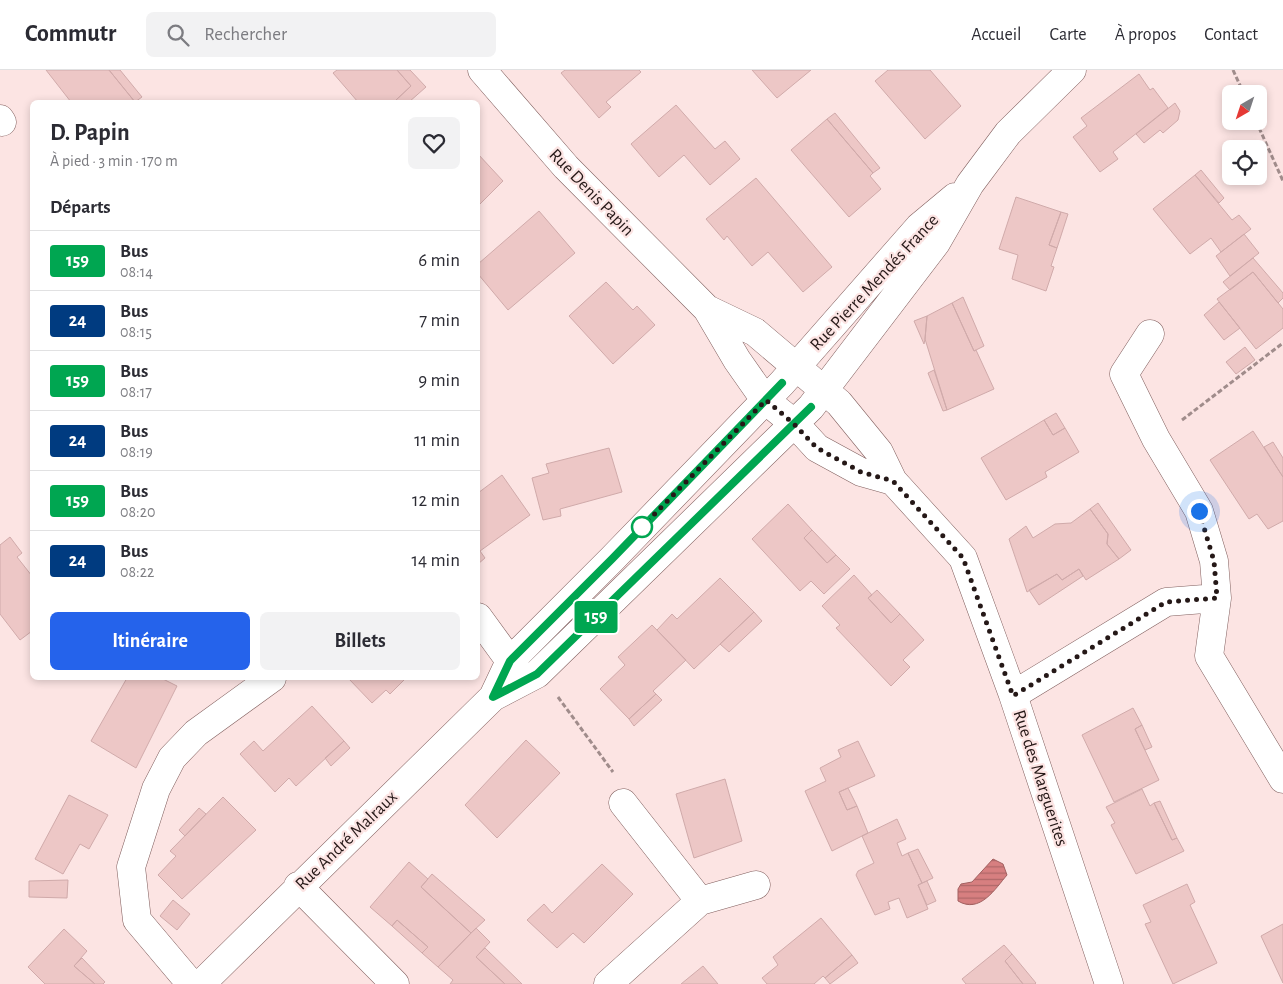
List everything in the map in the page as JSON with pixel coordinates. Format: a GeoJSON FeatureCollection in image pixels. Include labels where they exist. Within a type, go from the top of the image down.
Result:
{"type":"FeatureCollection","features":[{"type":"Feature","properties":{"kind":"street","name":"Rue Denis Papin"},"geometry":{"type":"LineString","coordinates":[[482,70],[566,167],[707,309],[737,360],[796,395]]}},
{"type":"Feature","properties":{"kind":"street","name":"Rue Pierre Mendés France"},"geometry":{"type":"LineString","coordinates":[[796,395],[936,243],[970,184],[1008,133],[1072,70]]}},
{"type":"Feature","properties":{"kind":"street","name":"Rue Pierre Mendés France"},"geometry":{"type":"LineString","coordinates":[[796,395],[868,285],[920,227],[970,184]]}},
{"type":"Feature","properties":{"kind":"street","name":"Rue Denis Papin"},"geometry":{"type":"LineString","coordinates":[[707,309],[755,332],[796,395]]}},
{"type":"Feature","properties":{"kind":"street"},"geometry":{"type":"LineString","coordinates":[[1150,334],[1124,374],[1156,439],[1199,511],[1214,561],[1217,598],[1209,656],[1283,779]]}},
{"type":"Feature","properties":{"kind":"street","name":"Rue des Marguerites"},"geometry":{"type":"LineString","coordinates":[[796,395],[839,403],[879,452],[893,481],[963,558],[1013,696],[1108,984]]}},
{"type":"Feature","properties":{"kind":"street"},"geometry":{"type":"LineString","coordinates":[[796,395],[817,448],[861,472],[893,481]]}},
{"type":"Feature","properties":{"kind":"street","name":"Rue André Malraux"},"geometry":{"type":"LineString","coordinates":[[201,984],[298,886],[493,697],[537,674],[706,510],[796,395]]}},
{"type":"Feature","properties":{"kind":"street","name":"Rue André Malraux"},"geometry":{"type":"LineString","coordinates":[[493,697],[510,661],[612,559],[796,395]]}},
{"type":"Feature","properties":{"kind":"street"},"geometry":{"type":"LineString","coordinates":[[1013,696],[1166,602],[1217,598]]}},
{"type":"Feature","properties":{"kind":"street"},"geometry":{"type":"LineString","coordinates":[[480,621],[510,661]]}},
{"type":"Feature","properties":{"kind":"street"},"geometry":{"type":"LineString","coordinates":[[191,984],[137,920],[131,867],[156,789],[172,758],[196,733],[269,680]]}},
{"type":"Feature","properties":{"kind":"street"},"geometry":{"type":"LineString","coordinates":[[623,803],[700,901]]}},
{"type":"Feature","properties":{"kind":"street"},"geometry":{"type":"LineString","coordinates":[[608,984],[700,901],[756,885]]}},
{"type":"Feature","properties":{"kind":"street"},"geometry":{"type":"LineString","coordinates":[[298,886],[395,984]]}},
{"type":"Feature","properties":{"kind":"path"},"geometry":{"type":"LineString","coordinates":[[1233,70],[1240,85]]}},
{"type":"Feature","properties":{"kind":"path"},"geometry":{"type":"LineString","coordinates":[[1260,130],[1283,182]]}},
{"type":"Feature","properties":{"kind":"path"},"geometry":{"type":"LineString","coordinates":[[1156,439],[1283,343]]}},
{"type":"Feature","properties":{"kind":"path"},"geometry":{"type":"LineString","coordinates":[[537,674],[554,692],[619,780],[623,803]]}},
{"type":"Feature","properties":{"kind":"shaded area"},"geometry":{"type":"Polygon","coordinates":[[[993,859],[1003,864],[1007,875],[992,893],[980,902],[973,904],[958,901],[958,889],[961,884],[972,882],[993,859]]]}},
{"type":"Feature","properties":{"kind":"building"},"geometry":{"type":"Polygon","coordinates":[[[46,70],[109,70],[133,100],[69,100],[46,70]]]}},
{"type":"Feature","properties":{"kind":"building"},"geometry":{"type":"Polygon","coordinates":[[[109,70],[120,70],[142,97],[133,100],[109,70]]]}},
{"type":"Feature","properties":{"kind":"building"},"geometry":{"type":"Polygon","coordinates":[[[337,70],[397,70],[411,86],[396,100],[356,100],[333,73],[337,70]]]}},
{"type":"Feature","properties":{"kind":"building"},"geometry":{"type":"Polygon","coordinates":[[[397,70],[410,70],[426,87],[411,100],[396,100],[411,86],[397,70]]]}},
{"type":"Feature","properties":{"kind":"building"},"geometry":{"type":"Polygon","coordinates":[[[565,70],[639,70],[641,72],[606,102],[611,107],[599,118],[561,73],[565,70]]]}},
{"type":"Feature","properties":{"kind":"building"},"geometry":{"type":"Polygon","coordinates":[[[752,70],[811,70],[777,98],[752,70]]]}},
{"type":"Feature","properties":{"kind":"building"},"geometry":{"type":"Polygon","coordinates":[[[888,70],[930,70],[961,106],[925,139],[875,81],[888,70]]]}},
{"type":"Feature","properties":{"kind":"building"},"geometry":{"type":"Polygon","coordinates":[[[1139,74],[1150,90],[1153,88],[1168,108],[1113,152],[1118,159],[1100,172],[1073,137],[1087,126],[1081,118],[1139,74]]]}},
{"type":"Feature","properties":{"kind":"building"},"geometry":{"type":"Polygon","coordinates":[[[1175,103],[1180,111],[1178,120],[1163,133],[1160,130],[1144,143],[1136,134],[1175,103]]]}},
{"type":"Feature","properties":{"kind":"building"},"geometry":{"type":"Polygon","coordinates":[[[676,105],[715,149],[725,141],[740,159],[710,185],[684,155],[659,177],[631,144],[676,105]]]}},
{"type":"Feature","properties":{"kind":"building"},"geometry":{"type":"Polygon","coordinates":[[[835,113],[880,168],[873,173],[827,119],[835,113]]]}},
{"type":"Feature","properties":{"kind":"building"},"geometry":{"type":"Polygon","coordinates":[[[827,119],[873,173],[870,176],[881,189],[849,217],[791,150],[827,119]]]}},
{"type":"Feature","properties":{"kind":"building"},"geometry":{"type":"Polygon","coordinates":[[[480,156],[503,181],[480,204],[480,156]]]}},
{"type":"Feature","properties":{"kind":"building"},"geometry":{"type":"Polygon","coordinates":[[[1201,170],[1224,198],[1219,203],[1195,175],[1201,170]]]}},
{"type":"Feature","properties":{"kind":"building"},"geometry":{"type":"Polygon","coordinates":[[[1195,175],[1232,220],[1239,215],[1251,229],[1221,252],[1211,238],[1190,254],[1153,209],[1195,175]]]}},
{"type":"Feature","properties":{"kind":"building"},"geometry":{"type":"Polygon","coordinates":[[[756,178],[832,267],[803,292],[768,252],[752,266],[727,236],[724,240],[706,219],[756,178]]]}},
{"type":"Feature","properties":{"kind":"building"},"geometry":{"type":"Polygon","coordinates":[[[1016,197],[1061,212],[1049,245],[1057,248],[1051,266],[1054,267],[1046,291],[1012,279],[1018,255],[999,249],[1016,197]]]}},
{"type":"Feature","properties":{"kind":"building"},"geometry":{"type":"Polygon","coordinates":[[[539,211],[575,253],[508,310],[480,276],[480,262],[539,211]]]}},
{"type":"Feature","properties":{"kind":"building"},"geometry":{"type":"Polygon","coordinates":[[[1061,212],[1068,214],[1057,248],[1049,245],[1061,212]]]}},
{"type":"Feature","properties":{"kind":"building"},"geometry":{"type":"Polygon","coordinates":[[[1244,234],[1259,253],[1230,276],[1216,256],[1244,234]]]}},
{"type":"Feature","properties":{"kind":"building"},"geometry":{"type":"Polygon","coordinates":[[[1253,258],[1283,293],[1283,298],[1278,303],[1253,272],[1230,290],[1223,282],[1253,258]]]}},
{"type":"Feature","properties":{"kind":"building"},"geometry":{"type":"Polygon","coordinates":[[[1253,272],[1283,309],[1283,328],[1256,349],[1217,299],[1253,272]]]}},
{"type":"Feature","properties":{"kind":"building"},"geometry":{"type":"Polygon","coordinates":[[[606,282],[633,310],[637,306],[655,325],[613,364],[569,316],[606,282]]]}},
{"type":"Feature","properties":{"kind":"building"},"geometry":{"type":"Polygon","coordinates":[[[963,297],[984,346],[974,351],[952,303],[963,297]]]}},
{"type":"Feature","properties":{"kind":"building"},"geometry":{"type":"Polygon","coordinates":[[[1219,302],[1240,328],[1224,340],[1204,315],[1219,302]]]}},
{"type":"Feature","properties":{"kind":"building"},"geometry":{"type":"Polygon","coordinates":[[[952,303],[994,389],[947,410],[925,339],[927,316],[952,303]]]}},
{"type":"Feature","properties":{"kind":"building"},"geometry":{"type":"Polygon","coordinates":[[[927,316],[925,339],[924,344],[914,321],[927,316]]]}},
{"type":"Feature","properties":{"kind":"building"},"geometry":{"type":"Polygon","coordinates":[[[1245,347],[1255,360],[1236,374],[1226,362],[1245,347]]]}},
{"type":"Feature","properties":{"kind":"building"},"geometry":{"type":"Polygon","coordinates":[[[934,370],[947,410],[943,411],[928,373],[934,370]]]}},
{"type":"Feature","properties":{"kind":"building"},"geometry":{"type":"Polygon","coordinates":[[[1056,413],[1065,428],[1053,435],[1044,420],[1056,413]]]}},
{"type":"Feature","properties":{"kind":"building"},"geometry":{"type":"Polygon","coordinates":[[[1044,420],[1053,435],[1065,428],[1079,452],[1045,472],[1047,477],[1006,500],[981,458],[1044,420]]]}},
{"type":"Feature","properties":{"kind":"building"},"geometry":{"type":"Polygon","coordinates":[[[1253,431],[1283,477],[1283,521],[1268,529],[1257,514],[1249,519],[1210,460],[1253,431]]]}},
{"type":"Feature","properties":{"kind":"building"},"geometry":{"type":"Polygon","coordinates":[[[1273,442],[1283,458],[1283,477],[1264,447],[1273,442]]]}},
{"type":"Feature","properties":{"kind":"building"},"geometry":{"type":"Polygon","coordinates":[[[609,448],[622,492],[560,509],[561,516],[543,520],[532,478],[549,473],[546,464],[609,448]]]}},
{"type":"Feature","properties":{"kind":"building"},"geometry":{"type":"Polygon","coordinates":[[[502,475],[530,515],[480,551],[480,492],[502,475]]]}},
{"type":"Feature","properties":{"kind":"building"},"geometry":{"type":"Polygon","coordinates":[[[1098,503],[1131,550],[1119,559],[1107,544],[1108,534],[1090,509],[1098,503]]]}},
{"type":"Feature","properties":{"kind":"building"},"geometry":{"type":"Polygon","coordinates":[[[788,504],[812,530],[804,538],[827,563],[836,555],[850,569],[824,594],[811,581],[800,591],[752,539],[788,504]]]}},
{"type":"Feature","properties":{"kind":"building"},"geometry":{"type":"Polygon","coordinates":[[[1090,509],[1108,534],[1107,544],[1119,559],[1086,580],[1079,569],[1062,580],[1057,574],[1027,592],[1009,539],[1026,526],[1033,538],[1055,524],[1071,523],[1090,509]]]}},
{"type":"Feature","properties":{"kind":"building"},"geometry":{"type":"Polygon","coordinates":[[[812,530],[836,555],[827,563],[804,538],[812,530]]]}},
{"type":"Feature","properties":{"kind":"building"},"geometry":{"type":"Polygon","coordinates":[[[10,537],[22,553],[17,557],[30,573],[30,632],[20,640],[0,614],[0,545],[10,537]]]}},
{"type":"Feature","properties":{"kind":"building"},"geometry":{"type":"Polygon","coordinates":[[[480,551],[485,558],[480,562],[480,551]]]}},
{"type":"Feature","properties":{"kind":"building"},"geometry":{"type":"Polygon","coordinates":[[[1079,569],[1083,576],[1039,605],[1029,590],[1057,574],[1062,580],[1079,569]]]}},
{"type":"Feature","properties":{"kind":"building"},"geometry":{"type":"Polygon","coordinates":[[[854,575],[872,595],[868,598],[891,623],[900,614],[924,640],[903,660],[910,667],[891,686],[836,628],[840,625],[822,606],[854,575]]]}},
{"type":"Feature","properties":{"kind":"building"},"geometry":{"type":"Polygon","coordinates":[[[720,578],[754,612],[694,669],[657,630],[672,614],[677,619],[720,578]]]}},
{"type":"Feature","properties":{"kind":"building"},"geometry":{"type":"Polygon","coordinates":[[[877,590],[900,614],[891,623],[868,598],[877,590]]]}},
{"type":"Feature","properties":{"kind":"building"},"geometry":{"type":"Polygon","coordinates":[[[754,612],[762,621],[729,652],[720,644],[754,612]]]}},
{"type":"Feature","properties":{"kind":"building"},"geometry":{"type":"Polygon","coordinates":[[[652,625],[686,660],[653,691],[656,694],[629,719],[600,689],[625,665],[618,657],[652,625]]]}},
{"type":"Feature","properties":{"kind":"building"},"geometry":{"type":"Polygon","coordinates":[[[126,680],[165,680],[177,686],[136,768],[91,741],[126,680]]]}},
{"type":"Feature","properties":{"kind":"building"},"geometry":{"type":"Polygon","coordinates":[[[350,680],[404,680],[390,694],[386,690],[372,703],[350,680]]]}},
{"type":"Feature","properties":{"kind":"building"},"geometry":{"type":"Polygon","coordinates":[[[656,694],[662,700],[634,726],[629,719],[656,694]]]}},
{"type":"Feature","properties":{"kind":"building"},"geometry":{"type":"Polygon","coordinates":[[[312,706],[344,741],[296,786],[289,778],[275,792],[240,754],[254,741],[263,751],[312,706]]]}},
{"type":"Feature","properties":{"kind":"building"},"geometry":{"type":"Polygon","coordinates":[[[1133,708],[1142,725],[1135,729],[1159,780],[1114,802],[1082,735],[1133,708]]]}},
{"type":"Feature","properties":{"kind":"building"},"geometry":{"type":"Polygon","coordinates":[[[1142,725],[1152,747],[1145,750],[1135,729],[1142,725]]]}},
{"type":"Feature","properties":{"kind":"building"},"geometry":{"type":"Polygon","coordinates":[[[526,740],[560,773],[497,838],[465,805],[526,740]]]}},
{"type":"Feature","properties":{"kind":"building"},"geometry":{"type":"Polygon","coordinates":[[[344,741],[350,748],[331,766],[325,758],[344,741]]]}},
{"type":"Feature","properties":{"kind":"building"},"geometry":{"type":"Polygon","coordinates":[[[858,741],[875,776],[839,792],[847,810],[857,806],[868,833],[832,851],[805,791],[826,781],[820,768],[841,757],[838,750],[858,741]]]}},
{"type":"Feature","properties":{"kind":"building"},"geometry":{"type":"Polygon","coordinates":[[[725,779],[742,841],[694,858],[676,794],[725,779]]]}},
{"type":"Feature","properties":{"kind":"building"},"geometry":{"type":"Polygon","coordinates":[[[848,788],[857,806],[847,810],[839,792],[848,788]]]}},
{"type":"Feature","properties":{"kind":"building"},"geometry":{"type":"Polygon","coordinates":[[[1142,789],[1150,806],[1154,803],[1172,840],[1177,838],[1184,851],[1136,874],[1111,825],[1115,823],[1106,807],[1142,789]]]}},
{"type":"Feature","properties":{"kind":"building"},"geometry":{"type":"Polygon","coordinates":[[[69,795],[108,815],[89,849],[80,844],[63,874],[35,859],[69,795]]]}},
{"type":"Feature","properties":{"kind":"building"},"geometry":{"type":"Polygon","coordinates":[[[223,797],[256,830],[182,899],[158,875],[176,856],[170,851],[223,797]]]}},
{"type":"Feature","properties":{"kind":"building"},"geometry":{"type":"Polygon","coordinates":[[[1160,801],[1177,838],[1172,840],[1154,803],[1160,801]]]}},
{"type":"Feature","properties":{"kind":"building"},"geometry":{"type":"Polygon","coordinates":[[[199,808],[206,814],[185,836],[179,830],[199,808]]]}},
{"type":"Feature","properties":{"kind":"building"},"geometry":{"type":"Polygon","coordinates":[[[897,819],[906,839],[897,843],[902,856],[908,853],[922,883],[918,885],[928,909],[907,918],[899,898],[888,902],[890,909],[875,915],[856,875],[858,871],[874,863],[862,836],[897,819]]]}},
{"type":"Feature","properties":{"kind":"building"},"geometry":{"type":"Polygon","coordinates":[[[918,849],[933,878],[922,883],[908,853],[918,849]]]}},
{"type":"Feature","properties":{"kind":"building"},"geometry":{"type":"Polygon","coordinates":[[[409,862],[428,879],[421,887],[471,933],[438,967],[422,953],[428,947],[397,920],[392,926],[370,907],[409,862]]]}},
{"type":"Feature","properties":{"kind":"building"},"geometry":{"type":"Polygon","coordinates":[[[602,864],[633,894],[584,943],[573,933],[557,948],[527,920],[544,904],[552,913],[602,864]]]}},
{"type":"Feature","properties":{"kind":"building"},"geometry":{"type":"Polygon","coordinates":[[[432,874],[485,920],[471,933],[421,887],[432,874]]]}},
{"type":"Feature","properties":{"kind":"building"},"geometry":{"type":"Polygon","coordinates":[[[68,880],[67,898],[29,897],[29,881],[68,880]]]}},
{"type":"Feature","properties":{"kind":"building"},"geometry":{"type":"Polygon","coordinates":[[[927,881],[936,901],[927,905],[918,885],[927,881]]]}},
{"type":"Feature","properties":{"kind":"building"},"geometry":{"type":"Polygon","coordinates":[[[1187,884],[1195,902],[1190,905],[1217,963],[1173,984],[1145,924],[1151,922],[1143,905],[1187,884]]]}},
{"type":"Feature","properties":{"kind":"building"},"geometry":{"type":"Polygon","coordinates":[[[173,900],[190,914],[177,930],[160,916],[173,900]]]}},
{"type":"Feature","properties":{"kind":"building"},"geometry":{"type":"Polygon","coordinates":[[[821,918],[852,955],[825,978],[823,976],[814,984],[767,984],[762,978],[778,965],[773,957],[821,918]]]}},
{"type":"Feature","properties":{"kind":"building"},"geometry":{"type":"Polygon","coordinates":[[[397,920],[428,947],[422,953],[392,926],[397,920]]]}},
{"type":"Feature","properties":{"kind":"building"},"geometry":{"type":"Polygon","coordinates":[[[1283,924],[1283,983],[1261,936],[1283,924]]]}},
{"type":"Feature","properties":{"kind":"building"},"geometry":{"type":"Polygon","coordinates":[[[476,928],[490,942],[476,957],[505,984],[450,984],[453,980],[438,967],[476,928]]]}},
{"type":"Feature","properties":{"kind":"building"},"geometry":{"type":"Polygon","coordinates":[[[64,929],[87,951],[74,966],[95,984],[45,984],[28,967],[64,929]]]}},
{"type":"Feature","properties":{"kind":"building"},"geometry":{"type":"Polygon","coordinates":[[[1004,945],[1012,954],[1005,961],[1023,984],[966,984],[962,979],[1004,945]]]}},
{"type":"Feature","properties":{"kind":"building"},"geometry":{"type":"Polygon","coordinates":[[[485,948],[522,984],[505,984],[476,957],[485,948]]]}},
{"type":"Feature","properties":{"kind":"building"},"geometry":{"type":"Polygon","coordinates":[[[1012,954],[1035,984],[1023,984],[1005,961],[1012,954]]]}},
{"type":"Feature","properties":{"kind":"building"},"geometry":{"type":"Polygon","coordinates":[[[852,955],[858,963],[830,984],[825,978],[852,955]]]}},
{"type":"Feature","properties":{"kind":"building"},"geometry":{"type":"Polygon","coordinates":[[[82,958],[105,982],[103,984],[95,984],[74,966],[82,958]]]}},
{"type":"Feature","properties":{"kind":"building"},"geometry":{"type":"Polygon","coordinates":[[[703,966],[718,984],[681,984],[703,966]]]}},
{"type":"Feature","properties":{"kind":"bus line","name":"159"},"geometry":{"type":"LineString","coordinates":[[782,383],[612,559],[510,661],[493,697],[537,674],[811,407]]}},
{"type":"Feature","properties":{"kind":"route"},"geometry":{"type":"LineString","coordinates":[[642,527],[766,400],[794,424],[817,448],[861,472],[893,481],[963,558],[1013,696],[1166,602],[1217,598],[1214,561],[1199,511]]}}]}
